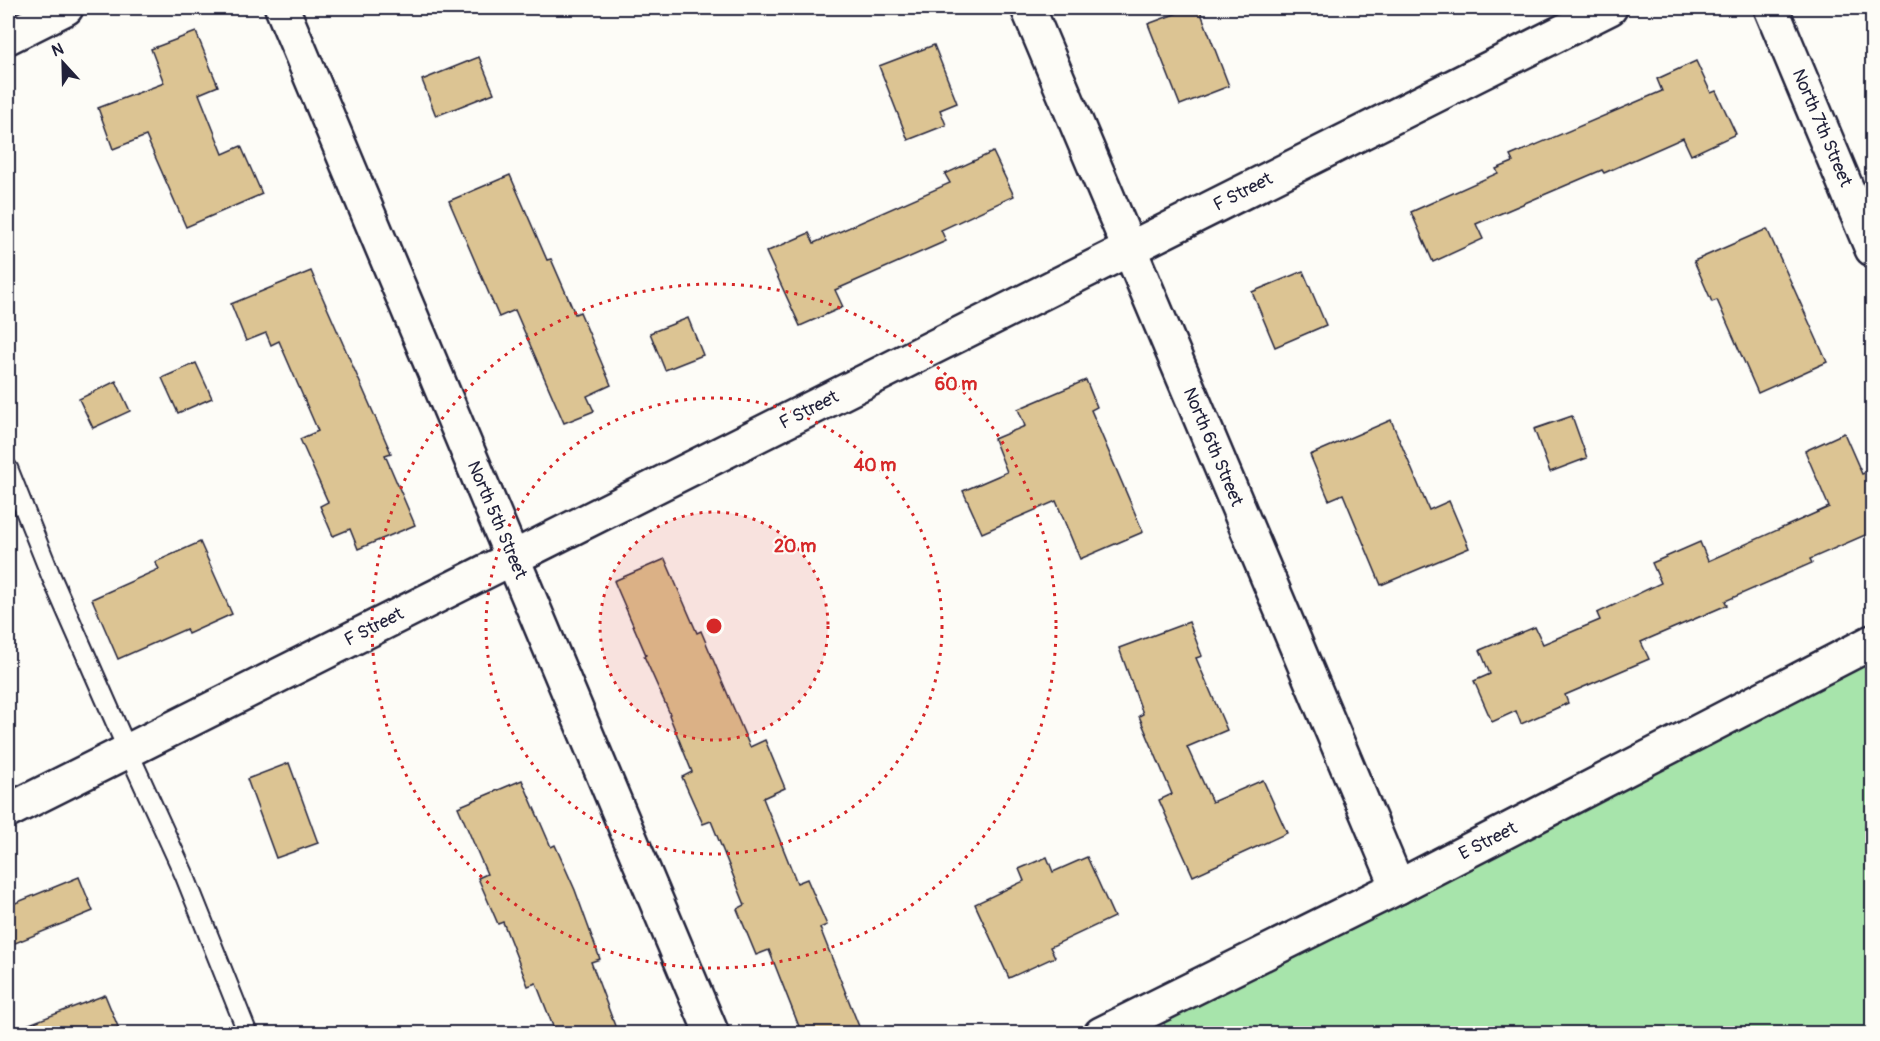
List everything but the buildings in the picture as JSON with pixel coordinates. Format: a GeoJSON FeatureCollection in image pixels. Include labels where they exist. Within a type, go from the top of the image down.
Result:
{"type":"FeatureCollection","features":[{"type":"Feature","properties":{"kind":"street"},"geometry":{"type":"LineString","coordinates":[[8,37],[66,8]]}},
{"type":"Feature","properties":{"kind":"street","name":"North 5th Street"},"geometry":{"type":"LineString","coordinates":[[282,8],[712,1034]]}},
{"type":"Feature","properties":{"kind":"street","name":"North 6th Street"},"geometry":{"type":"LineString","coordinates":[[1028,8],[1398,887]]}},
{"type":"Feature","properties":{"kind":"street","name":"F Street"},"geometry":{"type":"LineString","coordinates":[[8,811],[1610,8]]}},
{"type":"Feature","properties":{"kind":"street","name":"North 7th Street"},"geometry":{"type":"LineString","coordinates":[[1771,8],[1872,249]]}},
{"type":"Feature","properties":{"kind":"street","name":"E Street"},"geometry":{"type":"LineString","coordinates":[[1101,1034],[1398,887],[1872,642]]}},
{"type":"Feature","properties":{"kind":"lane"},"geometry":{"type":"LineString","coordinates":[[8,468],[51,576],[184,874],[248,1034]]}},
{"type":"Feature","properties":{"kind":"green space"},"geometry":{"type":"Polygon","coordinates":[[[1872,654],[1872,1033],[1168,1034],[1162,1018],[1872,654]]]}}]}
